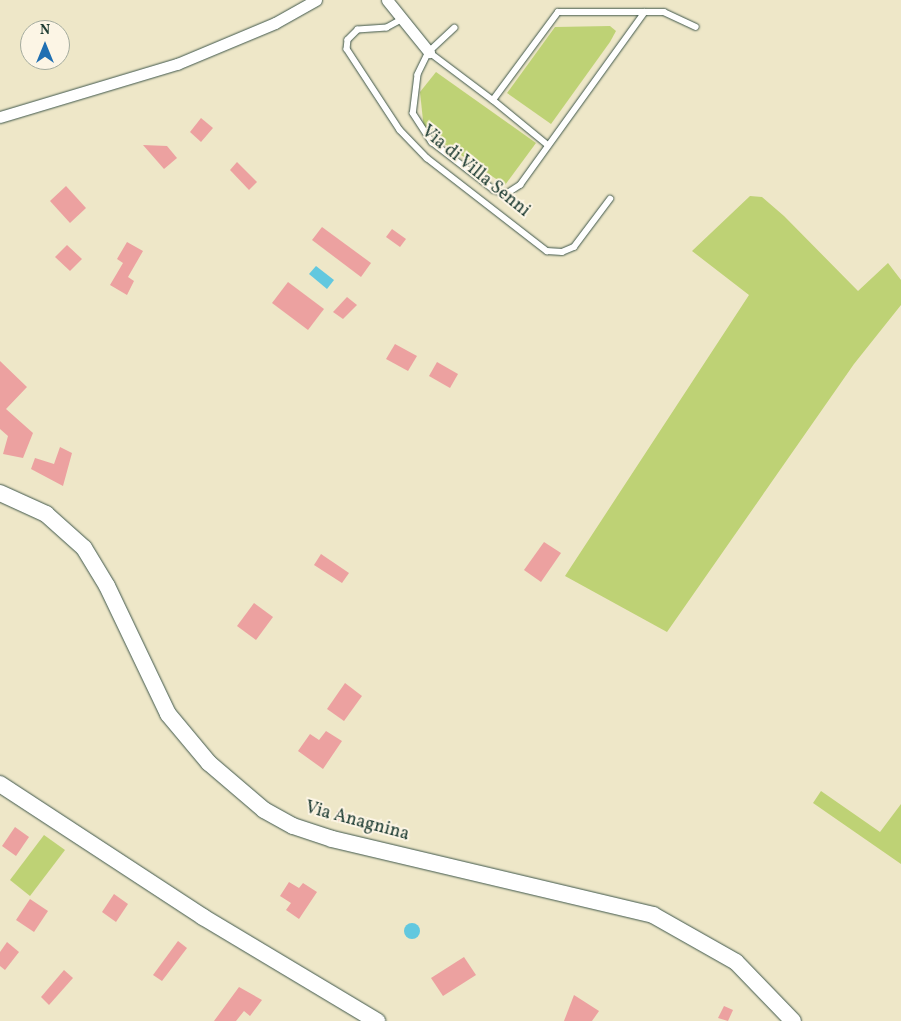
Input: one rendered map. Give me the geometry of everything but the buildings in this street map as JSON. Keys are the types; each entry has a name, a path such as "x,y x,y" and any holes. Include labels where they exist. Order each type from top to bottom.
{"main road":[{"name":"Via Anagnina","path":"0,493 46,514 84,548 107,586 168,714 209,764 264,810 293,826 332,839 653,915 736,962 793,1021"},
{"path":"0,784 203,917 377,1021"}],"street":[{"path":"0,117 177,64 275,23 316,0"},
{"path":"391,2 429,52"}],"lane":[{"path":"493,100 554,14 572,10 676,14 696,27"},
{"path":"455,28 429,52 413,92 417,124 432,142 494,190 514,192 645,12"},
{"name":"Via di Villa Senni","path":"404,17 388,28 358,30 348,40 347,50 400,130 423,155 547,251 562,252 574,247 610,199"},
{"path":"429,52 493,100 548,145"}],"green space":[{"path":"610,26 616,31 610,42 551,124 507,93 555,27"},
{"path":"436,72 536,143 505,185 424,130 420,92"},
{"path":"750,196 762,197 784,216 858,291 888,263 901,280 901,305 854,364 667,632 565,576 749,295 692,251"},
{"path":"821,791 880,832 901,804 901,864 813,803"},
{"path":"44,835 65,850 30,896 10,880"}],"water":[{"path":"316,266 334,280 327,289 309,274"},
{"path":"412,923 420,931 412,939 404,931"}]}
